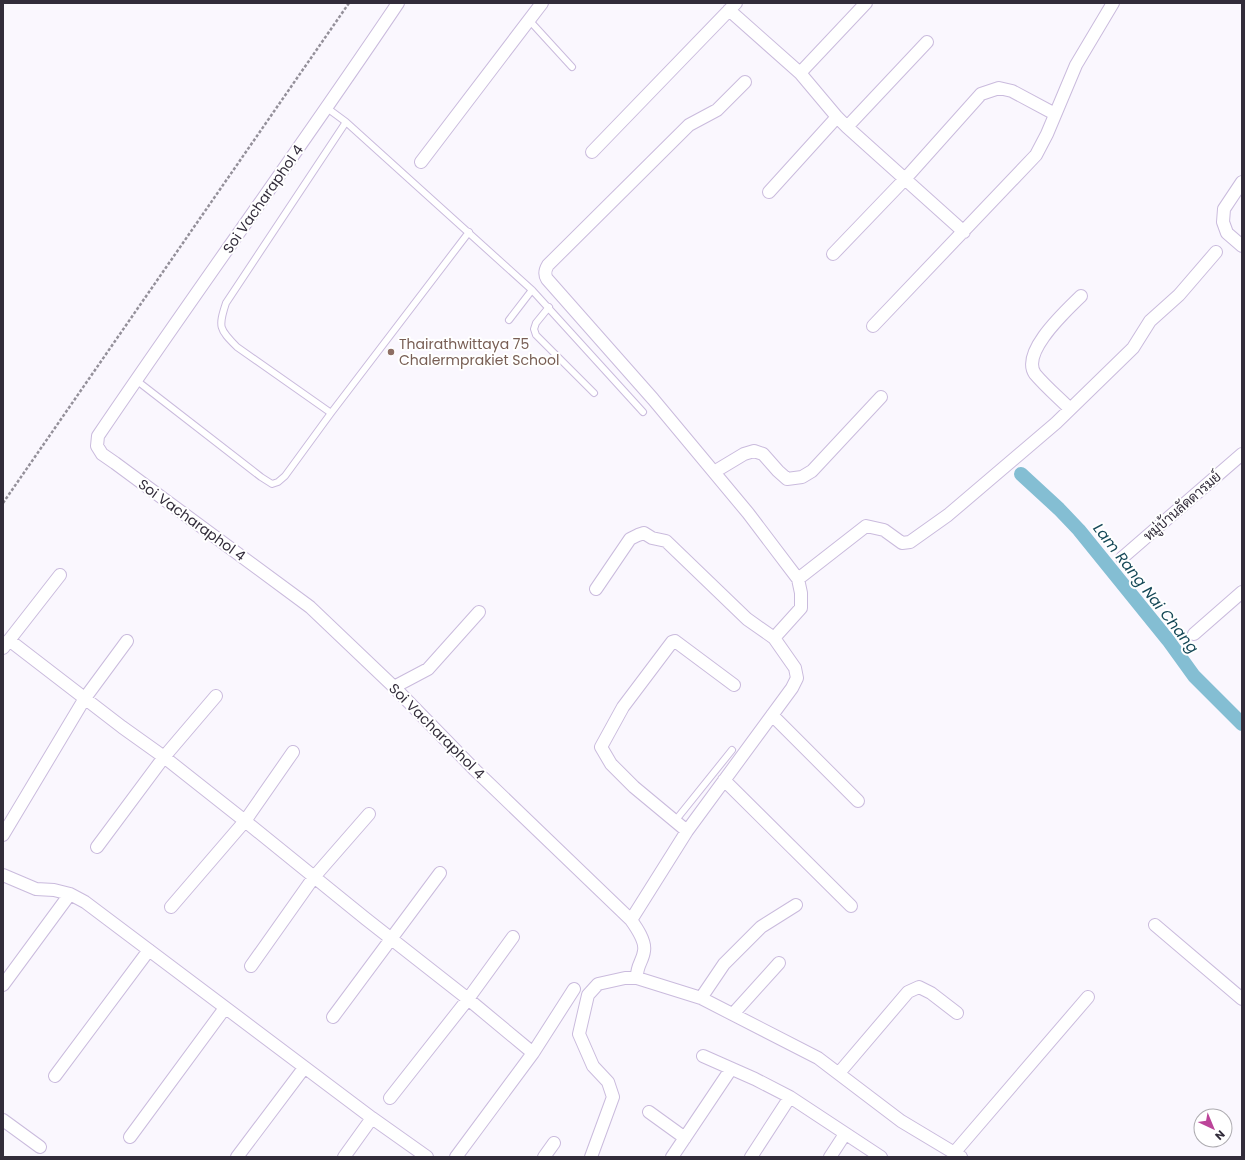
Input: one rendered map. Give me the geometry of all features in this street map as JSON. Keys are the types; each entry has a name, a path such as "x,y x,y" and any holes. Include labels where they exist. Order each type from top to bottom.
{"street":[{"name":"Soi Vacharaphol 4","path":"398,3 327,108 136,380 98,436 97,446 102,454 310,607 394,688 475,770 631,920 639,932 645,950 637,970 637,978"},
{"path":"421,162 542,3"},
{"path":"800,74 866,3"},
{"path":"873,326 1036,155 1076,65 1113,3"},
{"path":"592,152 732,7 800,74 847,127 964,232"},
{"path":"847,127 927,42"},
{"path":"745,82 718,110 689,125 548,265 545,270 547,279 653,398 748,513 798,579 801,593 801,608 774,638"},
{"path":"833,254 905,179 981,94 999,88 1012,91 1055,114"},
{"path":"769,192 837,117"},
{"path":"1242,182 1224,209 1223,222 1227,233 1242,246"},
{"path":"798,579 866,526 884,530 902,543 910,542 948,515 1070,409 1134,348 1150,321 1179,295 1216,252"},
{"path":"1070,409 1034,372 1032,363 1035,352 1042,338 1081,296"},
{"path":"714,472 744,454 754,451 762,454 778,472 787,479 802,477 812,471 882,397"},
{"name":"หมู่บ้านลัดดารมย์","path":"1122,558 1242,454"},
{"path":"596,589 630,539 638,534 644,533 652,538 666,541 747,619 774,638 795,668 797,678 792,688 686,831 631,920"},
{"path":"60,574 6,644 85,698 164,757 468,999 533,1054"},
{"path":"1194,634 1242,592"},
{"path":"394,688 428,669 478,612"},
{"path":"3,835 85,698 127,641"},
{"path":"686,831 634,787 611,764 601,747 623,706 672,642 675,641 734,685"},
{"path":"97,847 164,757 216,696"},
{"path":"772,715 858,801"},
{"path":"172,907 245,821 293,752"},
{"path":"724,780 851,906"},
{"path":"251,966 314,877 369,814"},
{"path":"333,1017 440,873"},
{"path":"3,875 36,889 48,889 70,894 85,902 304,1068 427,1157"},
{"path":"3,985 70,894"},
{"path":"701,998 724,964 761,927 796,905"},
{"path":"1155,925 1242,1000"},
{"path":"390,1098 468,999 513,937"},
{"path":"55,1076 149,950"},
{"path":"733,1014 779,963"},
{"path":"591,1157 613,1097 608,1082 593,1066 579,1034 588,995 598,984 625,978 637,978 701,998 818,1058 901,1121 958,1155 1088,997"},
{"path":"839,1073 908,992 919,987 931,993 957,1013"},
{"path":"456,1157 533,1054 574,989"},
{"path":"130,1137 225,1008"},
{"path":"703,1056 755,1078 790,1098 881,1157"},
{"path":"237,1157 304,1068"},
{"path":"672,1157 731,1068"},
{"path":"750,1157 790,1098"},
{"path":"650,1112 685,1138"},
{"path":"344,1157 372,1118"},
{"path":"3,1120 40,1147"},
{"path":"830,1157 845,1134"},
{"path":"544,1157 554,1143"}],"lane":[{"path":"529,20 572,67"},
{"path":"327,108 346,122 532,290 643,412"},
{"path":"331,413 237,347 221,328 220,320 226,303 346,122"},
{"path":"136,380 261,477 272,484 278,482 286,476 331,413 469,232"},
{"path":"509,320 532,290"},
{"path":"549,307 536,323 534,329 536,335 594,393"},
{"path":"675,822 732,750"}],"path":[{"path":"3,503 348,3"}],"waterway":[{"name":"Lam Rang Nai Chang","path":"1021,474 1059,509 1079,530 1168,640 1194,676 1242,724"}],"place":[{"name":"Thairathwittaya 75 Chalermprakiet School","path":"391,352"}]}
